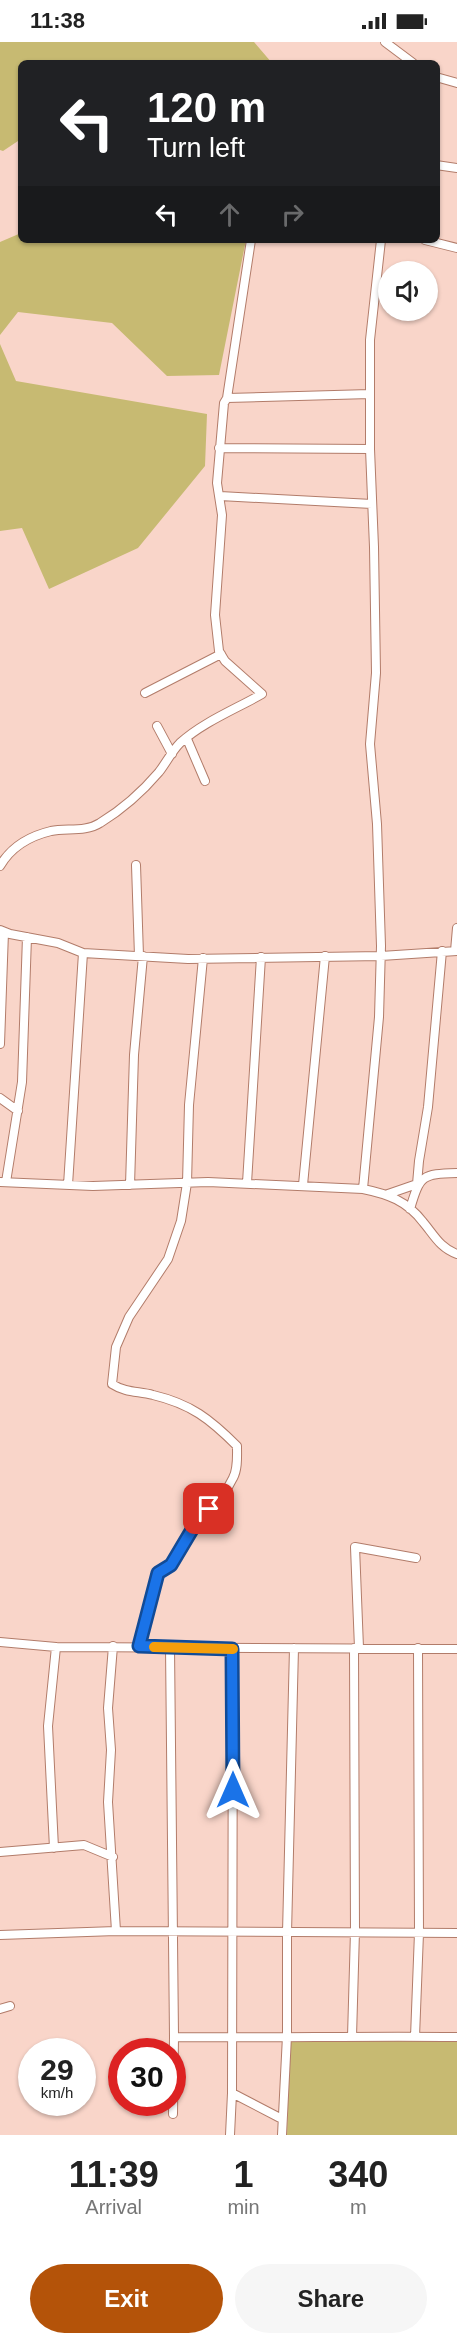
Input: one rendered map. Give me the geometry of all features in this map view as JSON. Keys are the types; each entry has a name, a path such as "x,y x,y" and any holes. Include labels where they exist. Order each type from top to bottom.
{"street":[{"path":"385,42 405,60"},
{"path":"440,77 457,83"},
{"path":"440,166 457,168"},
{"path":"0,866 7,854 26,840 52,831 98,825 131,802 159,772 180,744 206,726 262,694 225,661 221,654 215,615 222,515 217,483 219,448 224,403 227,398 251,243"},
{"path":"363,1189 379,1017 381,956 377,824 370,744 376,673 369,449 370,340 381,243"},
{"path":"437,243 457,248"},
{"path":"227,398 370,394"},
{"path":"219,448 369,449"},
{"path":"220,496 372,504"},
{"path":"145,693 221,654"},
{"path":"157,726 172,754"},
{"path":"187,739 205,782"},
{"path":"130,1185 134,1055 141,956 136,865"},
{"path":"0,1044 2,931 58,943 83,953 202,958 381,956 456,951 457,928"},
{"path":"27,937 22,1082 3,1182 68,1185 248,1183 363,1189 388,1194 410,1209 423,1222 435,1240 457,1254"},
{"path":"410,1209 417,1184 428,1107 442,951"},
{"path":"68,1185 83,953"},
{"path":"303,1185 325,956"},
{"path":"248,1183 261,957"},
{"path":"139,1646 158,1573 171,1565 196,1523 223,1495 234,1476 236,1464 237,1446 214,1422 194,1409 152,1394 122,1391 112,1384 116,1347 129,1317 168,1259 181,1221 187,1183 189,1105 202,958"},
{"path":"0,1098 18,1111"},
{"path":"388,1194 417,1184 430,1174 457,1173"},
{"path":"352,2037 357,1648 355,1547 416,1558"},
{"path":"0,1642 56,1647 457,1649"},
{"path":"113,1646 108,1708 111,1750 108,1802 116,1931"},
{"path":"54,1848 48,1726 56,1647"},
{"path":"170,1647 174,2037 233,2039 287,2036 457,2037"},
{"path":"282,2135 287,2036 287,1933 294,1648"},
{"path":"415,2037 419,1933 418,1648"},
{"path":"230,2135 233,2039 232,1649"},
{"path":"0,1852 84,1845 113,1857"},
{"path":"0,1934 116,1931 457,1933"},
{"path":"0,2009 10,2006"},
{"path":"232,2092 282,2119"}],"shaded area":[{"path":"0,42 254,42 269,60 18,60 18,141 3,151 0,150"},
{"path":"18,234 18,243 245,243 219,375 167,376 112,323 18,312 0,335 0,242"},
{"path":"0,344 16,381 207,414 205,466 138,548 49,589 22,528 0,531"},
{"path":"298,2036 457,2038 457,2135 287,2135 289,2041 297,2041"}],"slow traffic":[{"path":"154,1647 233,1649"}],"route":[{"path":"209,1509 196,1523 171,1565 158,1573 139,1646 232,1649 233,1790"}]}
